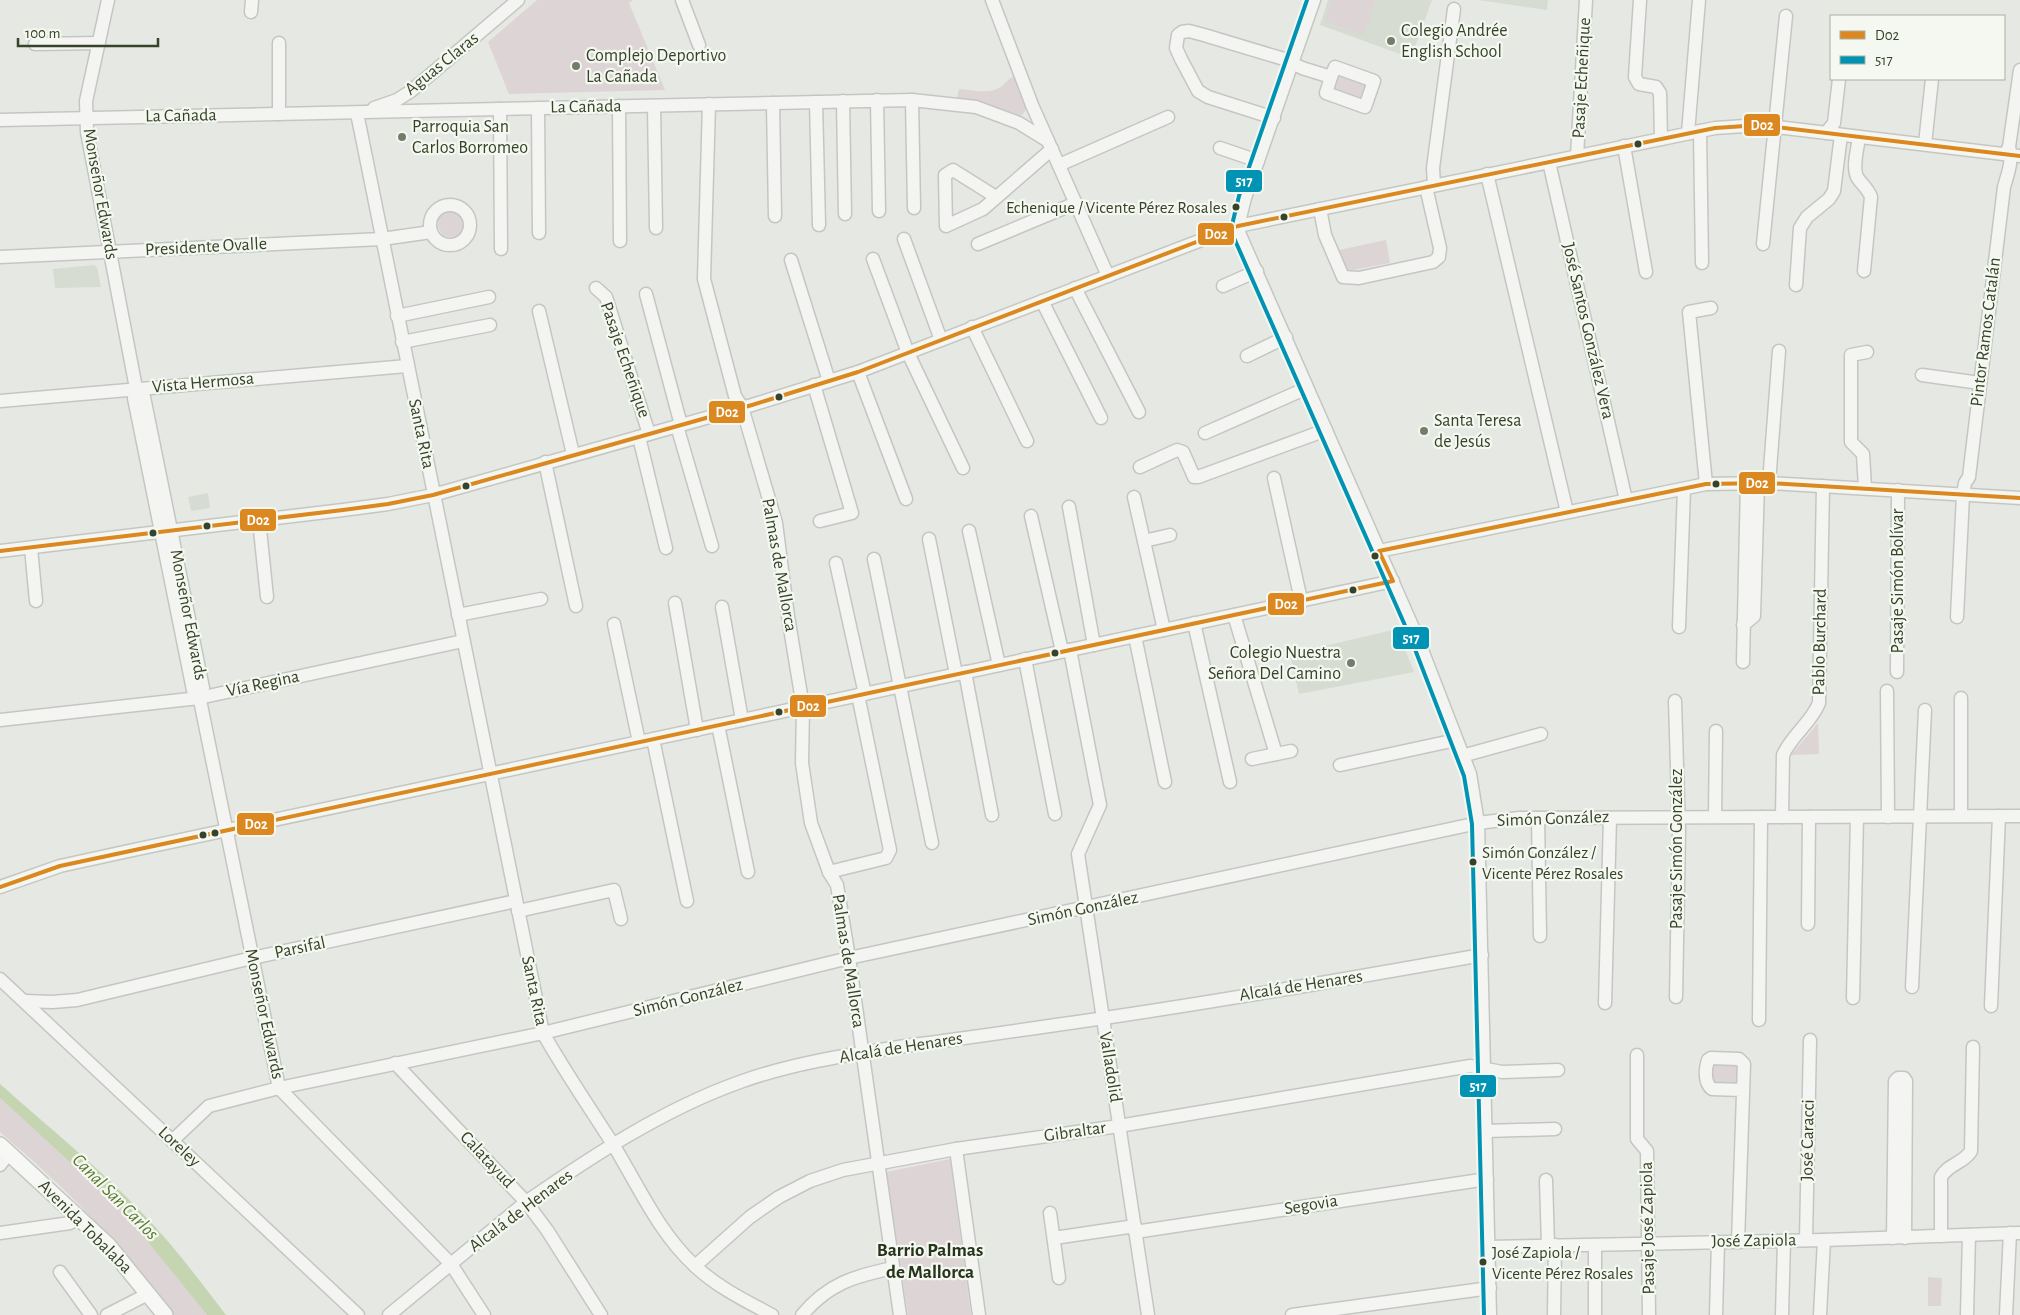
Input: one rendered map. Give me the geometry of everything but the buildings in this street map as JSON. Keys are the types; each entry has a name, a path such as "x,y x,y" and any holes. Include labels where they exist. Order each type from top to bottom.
{"main road":[{"name":"Avenida Tobalaba","path":"3,1154 79,1217 108,1246 165,1315"}],"street":[{"name":"Monseñor Edwards","path":"108,0 86,101 90,147 136,388 144,397 152,458 166,530 184,619 202,688 199,698 279,1088 450,1264 484,1315"},
{"name":"Aguas Claras","path":"357,113 382,106 411,91 518,0"},
{"path":"682,0 699,45"},
{"path":"992,0 1039,120 1108,276"},
{"path":"1314,0 1245,198 1238,226 1240,235 1393,581 1470,774 1478,822 1490,1315"},
{"name":"Pasaje Echeñique","path":"1578,156 1586,0"},
{"path":"1640,0 1635,77 1639,84 1656,87 1660,93 1661,139"},
{"path":"1699,0 1694,132 1702,263"},
{"path":"1320,209 1325,235 1343,277 1359,278 1433,262 1439,257 1440,248 1430,186 1454,9"},
{"path":"1763,244 1786,16"},
{"path":"1274,118 1198,92 1178,53 1176,41 1178,35 1189,31 1331,77"},
{"path":"35,44 99,43"},
{"path":"279,43 279,114"},
{"path":"0,551 388,504 433,495 858,372 1238,226 1694,132 1730,126 1775,127 1835,131 1859,137 2011,153 2020,70"},
{"path":"1796,285 1800,228 1806,217 1829,199 1834,191 1835,131 1839,80"},
{"path":"1925,144 1932,80"},
{"path":"411,91 412,104 421,111"},
{"path":"877,100 879,211"},
{"path":"912,100 914,208"},
{"name":"La Cañada","path":"0,120 912,100 976,107 1019,123 1026,124 1039,120"},
{"path":"843,101 845,214"},
{"path":"816,102 819,225"},
{"path":"773,103 775,216"},
{"name":"Palmas de Mallorca","path":"709,104 705,263 744,394 742,407 776,523 788,616 803,707 802,763 811,823 829,872 837,885 900,1315"},
{"path":"619,106 620,241"},
{"path":"654,106 656,228"},
{"path":"538,108 539,233"},
{"path":"500,109 501,249"},
{"name":"Santa Rita","path":"357,113 543,1033 570,1080 614,1146 666,1232 695,1266 732,1293 772,1315"},
{"path":"1059,165 1168,117"},
{"name":"La Cañada","path":"1019,123 1050,145"},
{"path":"1859,137 1856,174 1871,197 1864,271"},
{"path":"996,197 953,170 945,176 946,226 983,209 996,197 1050,145"},
{"path":"1624,146 1646,272"},
{"path":"1220,148 1258,161"},
{"name":"Pintor Ramos Catalán","path":"1968,495 1965,483 1969,477 2004,187 2009,171 2011,153"},
{"name":"José Santos González Vera","path":"1549,162 1626,500"},
{"path":"1487,174 1567,512"},
{"path":"978,244 1076,203"},
{"name":"Presidente Ovalle","path":"0,257 382,239 431,232"},
{"path":"904,240 941,340"},
{"path":"872,259 908,352 964,468"},
{"path":"791,260 829,381"},
{"path":"1222,286 1256,271"},
{"name":"Pasaje Echeñique","path":"596,288 606,297 644,435 666,548"},
{"path":"1075,288 1139,412"},
{"name":"Pasaje Echeñique","path":"646,294 712,546"},
{"path":"397,316 489,297"},
{"path":"1042,301 1101,418"},
{"path":"1706,484 1689,312 1711,308"},
{"path":"539,311 577,453"},
{"path":"402,342 490,325"},
{"path":"972,327 1027,441"},
{"path":"1247,356 1286,338"},
{"path":"555,344 577,453"},
{"path":"1743,662 1743,626 1758,483 1779,351"},
{"path":"1865,488 1863,454 1851,442 1851,355 1867,352"},
{"name":"Vista Hermosa","path":"0,401 407,366"},
{"path":"858,372 906,498"},
{"path":"1922,375 1980,382"},
{"path":"814,386 852,513 820,521"},
{"path":"1205,433 1307,388"},
{"path":"1140,467 1177,450 1181,450 1191,474 1194,477 1198,477 1326,430"},
{"path":"545,462 576,606"},
{"path":"1274,478 1301,600"},
{"path":"1379,551 1706,484 1758,483 2020,498"},
{"name":"Pablo Burchard","path":"1782,817 1784,755 1788,746 1816,713 1819,703 1822,486"},
{"path":"1679,626 1684,489"},
{"name":"Pasaje Simón Bolívar","path":"1897,672 1898,490"},
{"path":"1957,617 1968,495"},
{"path":"1134,497 1164,630"},
{"path":"1069,507 1094,644"},
{"path":"1031,516 1066,651 1100,804 1078,854 1087,908"},
{"path":"259,520 267,598"},
{"path":"969,532 999,665"},
{"path":"1144,541 1170,535"},
{"path":"930,539 992,815"},
{"path":"31,548 36,601"},
{"path":"874,559 932,843"},
{"path":"829,872 886,858 890,850 836,562"},
{"path":"0,887 60,866 1393,581"},
{"path":"458,615 541,599"},
{"path":"675,603 697,730"},
{"path":"722,607 742,720"},
{"path":"1234,615 1276,754"},
{"path":"1194,623 1230,782"},
{"path":"614,624 639,742"},
{"path":"1136,636 1165,782"},
{"name":"Vía Regina","path":"0,720 199,698 463,640"},
{"path":"1025,660 1055,814"},
{"path":"1887,691 1888,817"},
{"path":"1961,816 1962,698"},
{"name":"Pasaje Simón González","path":"1675,701 1679,817 1676,996"},
{"path":"1912,986 1925,710"},
{"path":"718,725 748,872"},
{"path":"1715,817 1716,731"},
{"path":"1462,756 1540,734"},
{"path":"653,739 687,900"},
{"path":"1340,765 1456,740"},
{"path":"1252,759 1291,751"},
{"path":"1990,1006 1999,816"},
{"name":"Simón González","path":"172,1141 209,1106 279,1088 543,1033 849,958 1478,822 1538,818 2020,816"},
{"path":"1759,1020 1761,817"},
{"path":"1808,924 1809,817"},
{"path":"1853,998 1857,817"},
{"path":"1538,818 1540,936"},
{"path":"1605,1003 1610,818"},
{"name":"Parsifal","path":"26,1001 52,1002 77,1000 252,958 517,906 614,890 621,919"},
{"name":"Valladolid","path":"1087,908 1148,1315"},
{"name":"Alcalá de Henares","path":"389,1315 526,1202 614,1146 698,1099 741,1082 791,1067 862,1053 1103,1018 1482,956"},
{"name":"Loreley","path":"0,978 358,1315"},
{"name":"José Caracci","path":"1806,1240 1810,1040"},
{"path":"1941,1236 1941,1177 1946,1169 1967,1157 1971,1151 1973,1047"},
{"name":"Pasaje José Zapiola","path":"1637,1055 1637,1139 1647,1151 1649,1315"},
{"name":"Calatayud","path":"395,1063 526,1202 547,1230 601,1315"},
{"name":"Gibraltar","path":"695,1266 750,1217 779,1197 826,1175 878,1163 956,1149 1119,1126 1470,1066 1502,1072 1558,1070"},
{"path":"1898,1078 1904,1078 1906,1081 1899,1238 1895,1081 1898,1078"},
{"path":"1738,1242 1743,1090"},
{"path":"1486,1131 1555,1129"},
{"path":"956,1149 979,1315"},
{"name":"Segovia","path":"1054,1238 1135,1229 1487,1179"},
{"path":"1546,1180 1554,1315"},
{"path":"1050,1213 1059,1278"},
{"path":"0,1233 70,1223 79,1217"},
{"path":"2006,1315 2015,1233"},
{"name":"José Zapiola","path":"1489,1246 1784,1241 2015,1233"},
{"path":"1967,1315 1969,1235"},
{"path":"1820,1315 1824,1240"},
{"path":"1782,1315 1784,1241"},
{"path":"1716,1315 1718,1242"},
{"path":"1594,1315 1595,1244"},
{"path":"802,1315 819,1297 842,1282 893,1268"},
{"path":"60,1272 91,1315"},
{"path":"1292,1315 1490,1288"},
{"path":"106,1315 148,1294"}],"shaded area":[{"name":"Complejo Deportivo La Cañada","path":"537,0 633,0 629,3 665,90 509,94 488,42"},
{"name":"Colegio Andrée English School","path":"1328,0 1432,0 1411,58 1320,25"},
{"path":"1332,0 1376,0 1363,35 1324,21"},
{"name":"Colegio Andrée English School","path":"1478,0 1548,0 1547,10"},
{"path":"1339,73 1369,83 1363,101 1332,90"},
{"path":"1014,76 1027,109 1015,119 988,105 957,98 959,89 981,91 998,89"},
{"path":"451,211 460,215 464,224 460,233 451,237 442,233 438,224 442,215"},
{"path":"1386,240 1390,263 1348,271 1343,268 1339,250"},
{"path":"94,265 97,267 101,287 55,288 53,269"},
{"path":"208,493 210,508 191,511 188,497"},
{"name":"Colegio Nuestra Señora Del Camino","path":"1397,629 1414,672 1299,694 1290,654"},
{"path":"1818,723 1819,754 1791,755"},
{"path":"1713,1065 1739,1065 1739,1085 1713,1085"},
{"path":"0,1098 122,1210 207,1315 171,1315 122,1252 90,1216 57,1183 0,1132"},
{"path":"950,1159 971,1315 908,1315 886,1172"},
{"path":"1928,1277 1942,1278 1941,1306 1928,1306"}],"water":[{"name":"Canal San Carlos","path":"0,1084 92,1164 127,1198 176,1251 226,1315 207,1315 122,1210 0,1098"}],"transit line":[{"name":"517","path":"1307,0 1239,196 1232,225 1234,238 1411,639 1464,776 1472,824 1484,1315"},
{"name":"D02","path":"0,551 343,510 433,495 752,405 858,372 1238,226 1715,128 1760,125 2020,156"},
{"name":"D02","path":"0,887 60,866 1393,581 1379,551 1706,484 1769,483 2020,498"}],"place":[{"name":"Colegio Andrée English School","path":"1391,41"},
{"name":"Complejo Deportivo La Cañada","path":"576,66"},
{"name":"Parroquia San Carlos Borromeo","path":"402,137"},
{"name":"Echenique / Vicente Pérez Rosales","path":"1236,207"},
{"name":"Santa Teresa de Jesús","path":"1424,431"},
{"name":"Colegio Nuestra Señora Del Camino","path":"1351,663"},
{"name":"Simón González / Vicente Pérez Rosales","path":"1473,862"},
{"name":"José Zapiola / Vicente Pérez Rosales","path":"1483,1262"}],"district":[{"name":"Barrio Palmas de Mallorca","path":"930,1261"}]}
